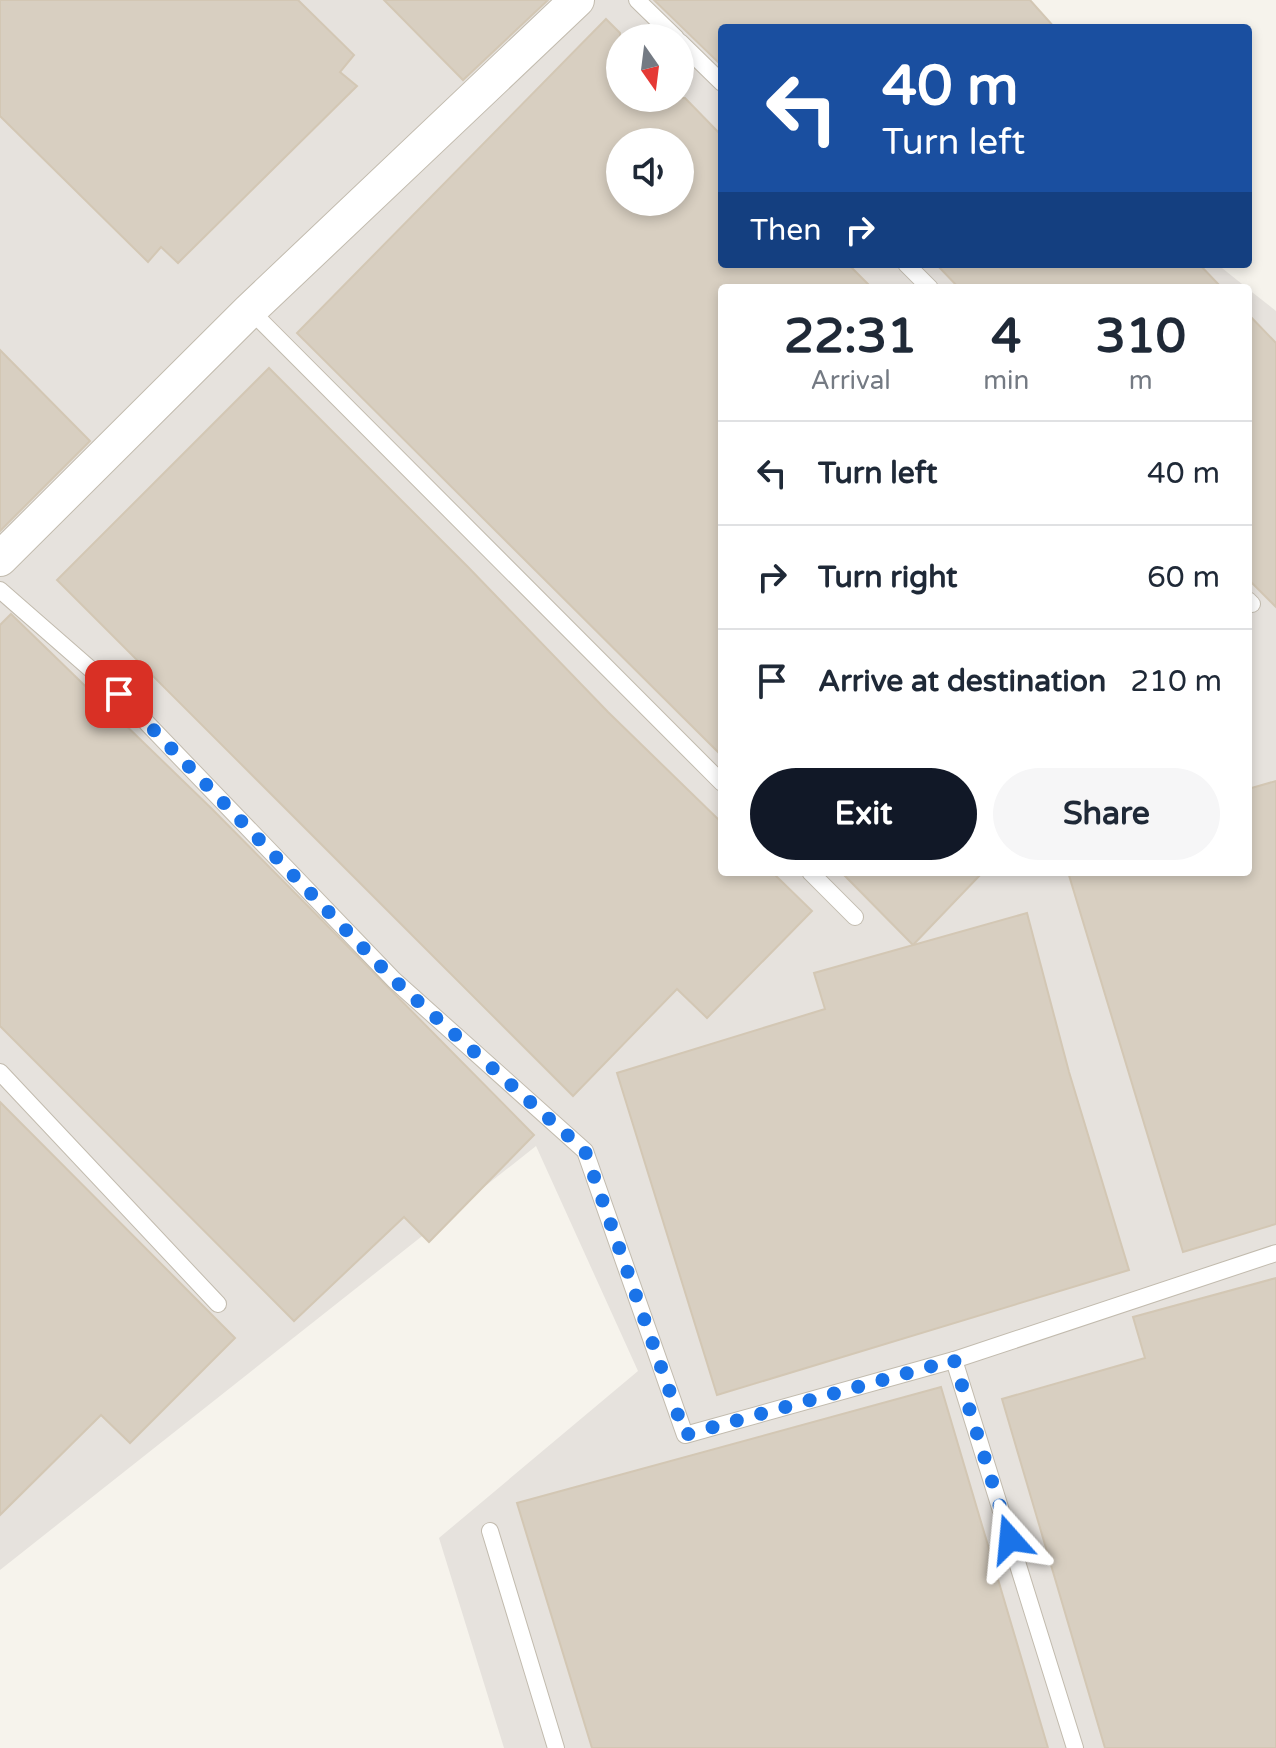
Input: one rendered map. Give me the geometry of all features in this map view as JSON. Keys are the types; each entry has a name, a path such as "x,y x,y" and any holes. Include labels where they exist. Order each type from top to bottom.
{"street":[{"path":"0,559 250,310 577,0"}],"lane":[{"path":"637,0 662,24"},
{"path":"694,56 718,79"},
{"path":"910,268 926,284"},
{"path":"250,310 718,779"},
{"path":"0,590 119,694 394,980 585,1151 685,1435 954,1360 1276,1253"},
{"path":"814,876 855,917"},
{"path":"0,1072 218,1304"},
{"path":"954,1360 1075,1748"},
{"path":"490,1531 556,1748"}],"shaded area":[{"path":"0,0 1020,0 765,24 718,24 718,268 1222,268 1242,284 718,284 718,876 1252,876 1252,292 1276,311 1276,1748 504,1748 439,1538 638,1371 536,1146 0,1570"}],"building":[{"path":"0,0 298,0 354,55 340,72 357,86 178,263 161,247 148,262 0,116"},
{"path":"384,0 548,0 463,80"},
{"path":"654,0 1030,0 1051,24 718,24 718,62 694,39 694,24 679,24"},
{"path":"606,19 611,24 606,24 606,112 694,112 694,107 718,132 718,268 852,268 868,284 718,284 718,752 297,333"},
{"path":"940,268 1203,268 1218,284 955,284"},
{"path":"1252,318 1276,343 1276,607 1252,583"},
{"path":"0,350 90,441 0,531"},
{"path":"269,368 608,712 718,819 718,876 776,876 812,911 707,1018 677,989 573,1096 57,580"},
{"path":"11,614 212,809 534,1135 429,1242 404,1217 294,1321 0,1026 0,625"},
{"path":"1276,781 1276,1224 1183,1252 1069,876 1252,876 1252,788"},
{"path":"845,876 979,876 913,945"},
{"path":"1027,913 1069,1072 1129,1270 717,1395 617,1073 825,1009 814,973"},
{"path":"0,1102 235,1338 130,1443 101,1415 0,1515"},
{"path":"1276,1278 1276,1748 1105,1748 1002,1399 1145,1358 1133,1317"},
{"path":"941,1387 1048,1748 592,1748 517,1503"}],"route":[{"path":"119,694 394,980 585,1151 685,1435 954,1360 1010,1539"}]}
